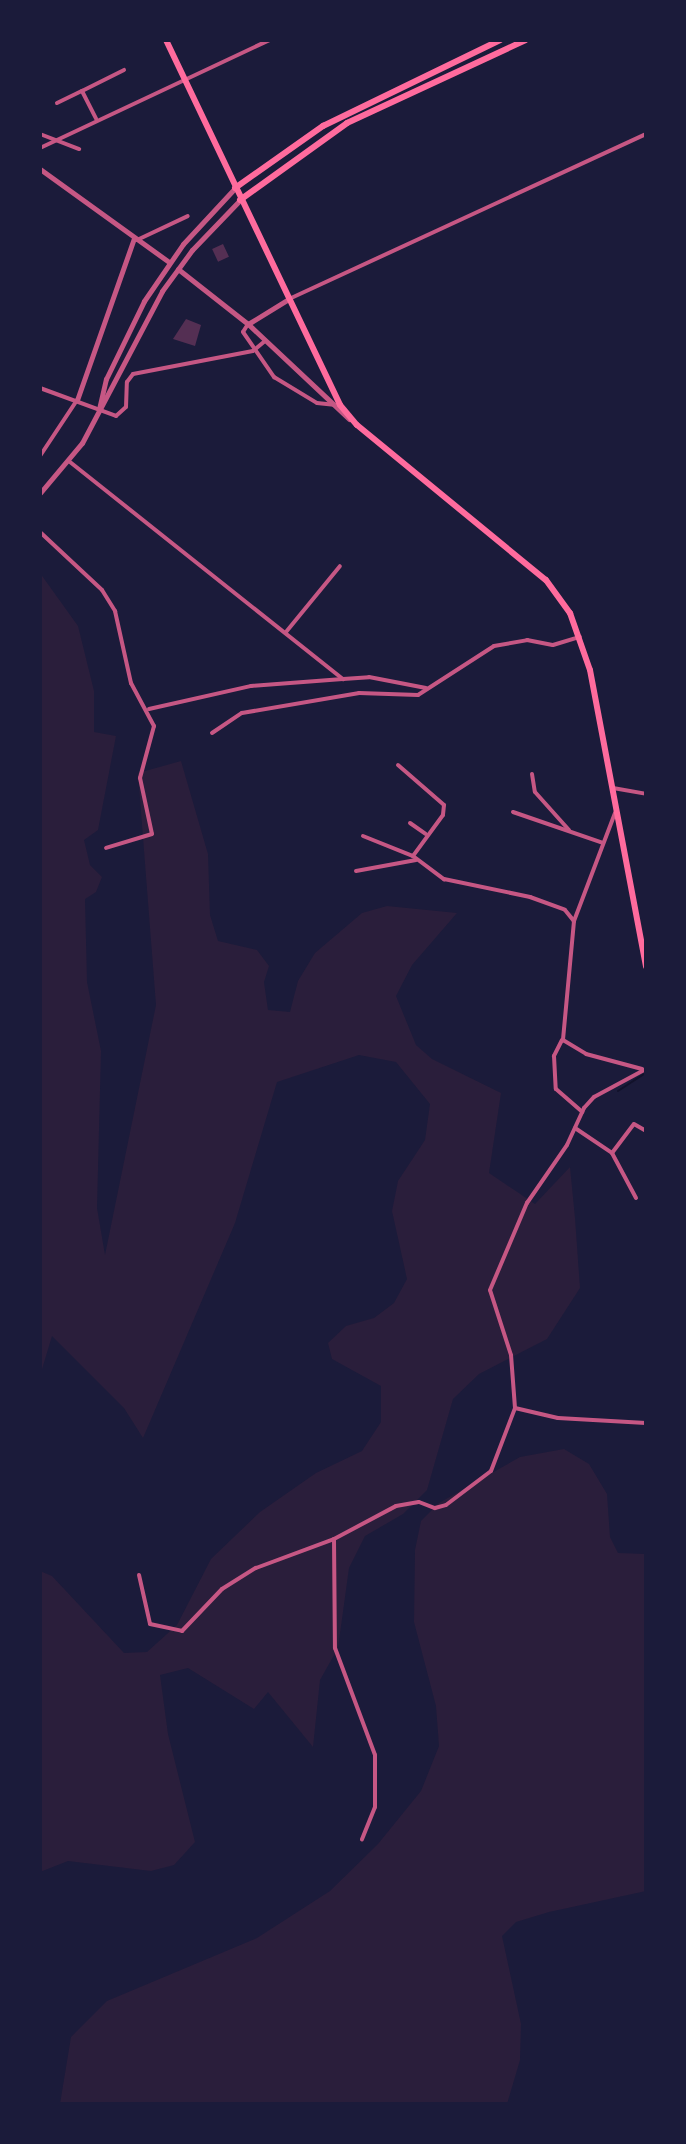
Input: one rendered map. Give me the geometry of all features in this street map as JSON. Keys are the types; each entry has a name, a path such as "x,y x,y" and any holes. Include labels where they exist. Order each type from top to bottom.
{"main road":[{"path":"166,40 287,300 340,405 357,425 546,580 580,637 646,967"},
{"path":"235,188 323,126 500,40"},
{"path":"240,200 347,123 526,40"}],"street":[{"path":"40,148 96,119 270,40"},
{"path":"57,103 124,70"},
{"path":"82,91 96,119"},
{"path":"40,134 79,149"},
{"path":"340,405 317,403 274,377 253,351 243,332 248,324 287,300 646,134"},
{"path":"40,169 169,262"},
{"path":"99,412 123,340 169,262 235,188"},
{"path":"40,493 70,462 178,269 240,200"},
{"path":"40,456 77,400 135,239 188,216"},
{"path":"178,269 248,324 331,405 357,425"},
{"path":"40,388 77,400 99,412 122,413 133,374 253,351 265,340"},
{"path":"70,462 343,679"},
{"path":"40,532 102,590 115,611 131,683 149,709 154,726 140,778 152,834 106,848"},
{"path":"286,632 340,566"},
{"path":"212,733 242,713 359,693 418,695 494,646 527,640 553,645 580,637"},
{"path":"149,709 251,686 369,677 426,688"},
{"path":"398,765 444,805 443,815 426,834 414,858"},
{"path":"532,774 535,792 571,832"},
{"path":"611,787 646,794"},
{"path":"513,812 603,843"},
{"path":"582,1112 556,1089 554,1056 563,1040 574,921 615,813"},
{"path":"410,823 426,834"},
{"path":"363,836 414,858 444,879 530,897 565,910 574,921"},
{"path":"356,871 414,858"},
{"path":"563,1040 586,1054 645,1069"},
{"path":"139,1575 150,1624 182,1631 222,1589 256,1568 334,1539 396,1506 419,1502 435,1508 459,1498 491,1471 515,1408 511,1355 490,1290 527,1203 582,1112 594,1097 645,1069"},
{"path":"612,1153 634,1124 646,1131"},
{"path":"575,1128 612,1153 636,1198"},
{"path":"515,1408 558,1418 646,1423"},
{"path":"334,1539 335,1648 375,1755 375,1807 362,1840"}],"shaded area":[{"path":"40,573 78,626 94,691 94,732 116,736 98,830 84,840 90,865 102,877 96,892 85,899 87,982 101,1051 97,1208 105,1255 156,1005 138,773 181,761 208,854 210,915 218,941 257,950 269,966 264,982 268,1010 290,1012 298,981 315,953 362,913 387,906 457,913 412,965 396,996 416,1045 432,1059 501,1093 489,1173 535,1204 570,1167 575,1218 580,1288 547,1339 479,1374 453,1399 427,1490 403,1514 365,1536 349,1568 338,1648 320,1680 313,1747 268,1692 254,1709 188,1668 160,1675 168,1734 195,1842 174,1865 151,1871 68,1861 40,1872 40,1571 52,1576 124,1653 147,1652 177,1625 211,1559 260,1512 316,1473 362,1451 381,1422 381,1386 332,1359 328,1343 346,1326 374,1318 394,1303 407,1279 392,1211 398,1181 425,1140 430,1104 396,1062 359,1055 277,1082 235,1223 143,1438 124,1408 52,1336 40,1376"},
{"path":"564,1449 589,1464 607,1494 610,1537 618,1553 646,1554 646,1891 516,1922 502,1936 521,2024 520,2060 507,2104 60,2104 71,2037 107,2001 257,1938 330,1891 378,1844 421,1791 439,1746 436,1706 414,1622 415,1550 421,1521 439,1503 520,1457"}],"building":[{"path":"223,244 229,257 218,262 212,249"},
{"path":"186,319 201,325 195,346 173,339"}],"waterway":[{"path":"618,1091 646,1073"}]}
